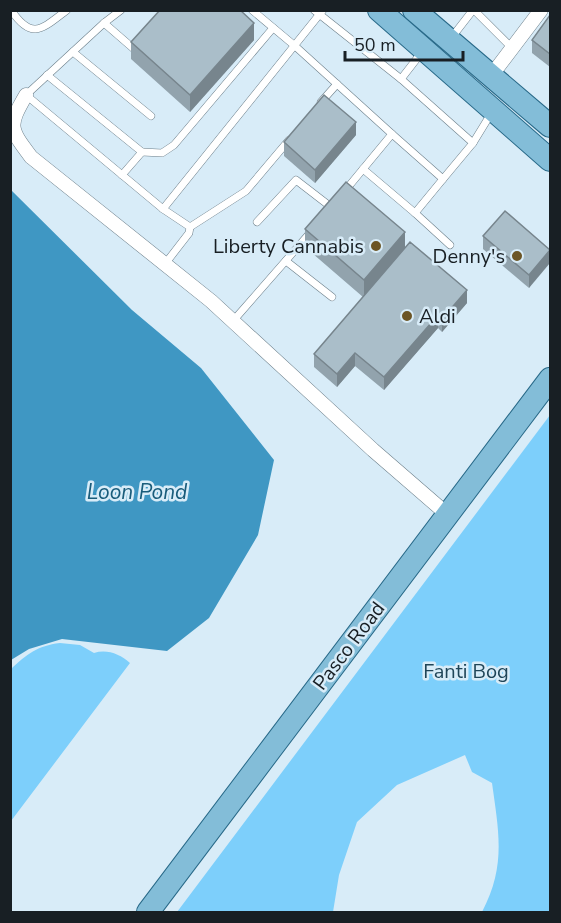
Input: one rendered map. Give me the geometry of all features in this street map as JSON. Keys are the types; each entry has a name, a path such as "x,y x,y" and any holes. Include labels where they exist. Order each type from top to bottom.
{"main road":[{"path":"379,10 550,160"},
{"path":"420,12 449,40 550,126"},
{"name":"Pasco Road","path":"148,912 550,379"}],"street":[{"path":"491,76 541,10"},
{"path":"26,94 13,118 15,136 31,157 165,264 232,321 448,515"}],"lane":[{"path":"11,10 22,25 29,29 46,26 67,10"},
{"path":"121,10 26,94 162,209 190,226"},
{"path":"252,10 443,179"},
{"path":"449,40 473,10 512,48"},
{"path":"162,209 295,46 319,12 473,143"},
{"path":"104,23 134,49"},
{"path":"47,75 142,152 162,153 174,145 273,28"},
{"path":"401,80 423,50"},
{"path":"73,52 152,116"},
{"path":"316,108 337,84"},
{"path":"415,213 473,143 493,111"},
{"path":"165,264 189,233 190,226 246,190 295,133"},
{"path":"324,216 392,134"},
{"path":"122,175 142,152"},
{"path":"363,169 450,245"},
{"path":"257,222 296,180 331,207"},
{"path":"232,321 316,225"},
{"path":"286,261 332,297"}],"green space":[{"name":"Fanti Bog","path":"550,415 550,912 482,912 490,895 498,864 497,818 492,783 472,772 465,755 397,785 357,822 339,875 333,912 177,912"},
{"path":"60,643 80,645 94,653 113,653 130,663 11,821 11,669 33,652 45,646"}],"water":[{"name":"Loon Pond","path":"10,189 132,310 201,368 274,460 258,535 209,618 167,651 62,639 29,649 11,660"}],"building":[{"path":"160,10 240,10 254,23 190,95 131,42"},
{"path":"550,15 550,54 532,40"},
{"path":"324,95 356,122 315,170 284,142"},
{"path":"346,182 405,232 364,280 305,229"},
{"name":"Denny's","path":"505,211 550,250 529,275 483,236"},
{"name":"Aldi","path":"410,242 467,290 442,319 438,315 384,377 355,353 337,374 314,354"}],"place":[{"name":"Liberty Cannabis","path":"376,246"},
{"name":"Denny's","path":"517,256"},
{"name":"Aldi","path":"407,316"}]}
